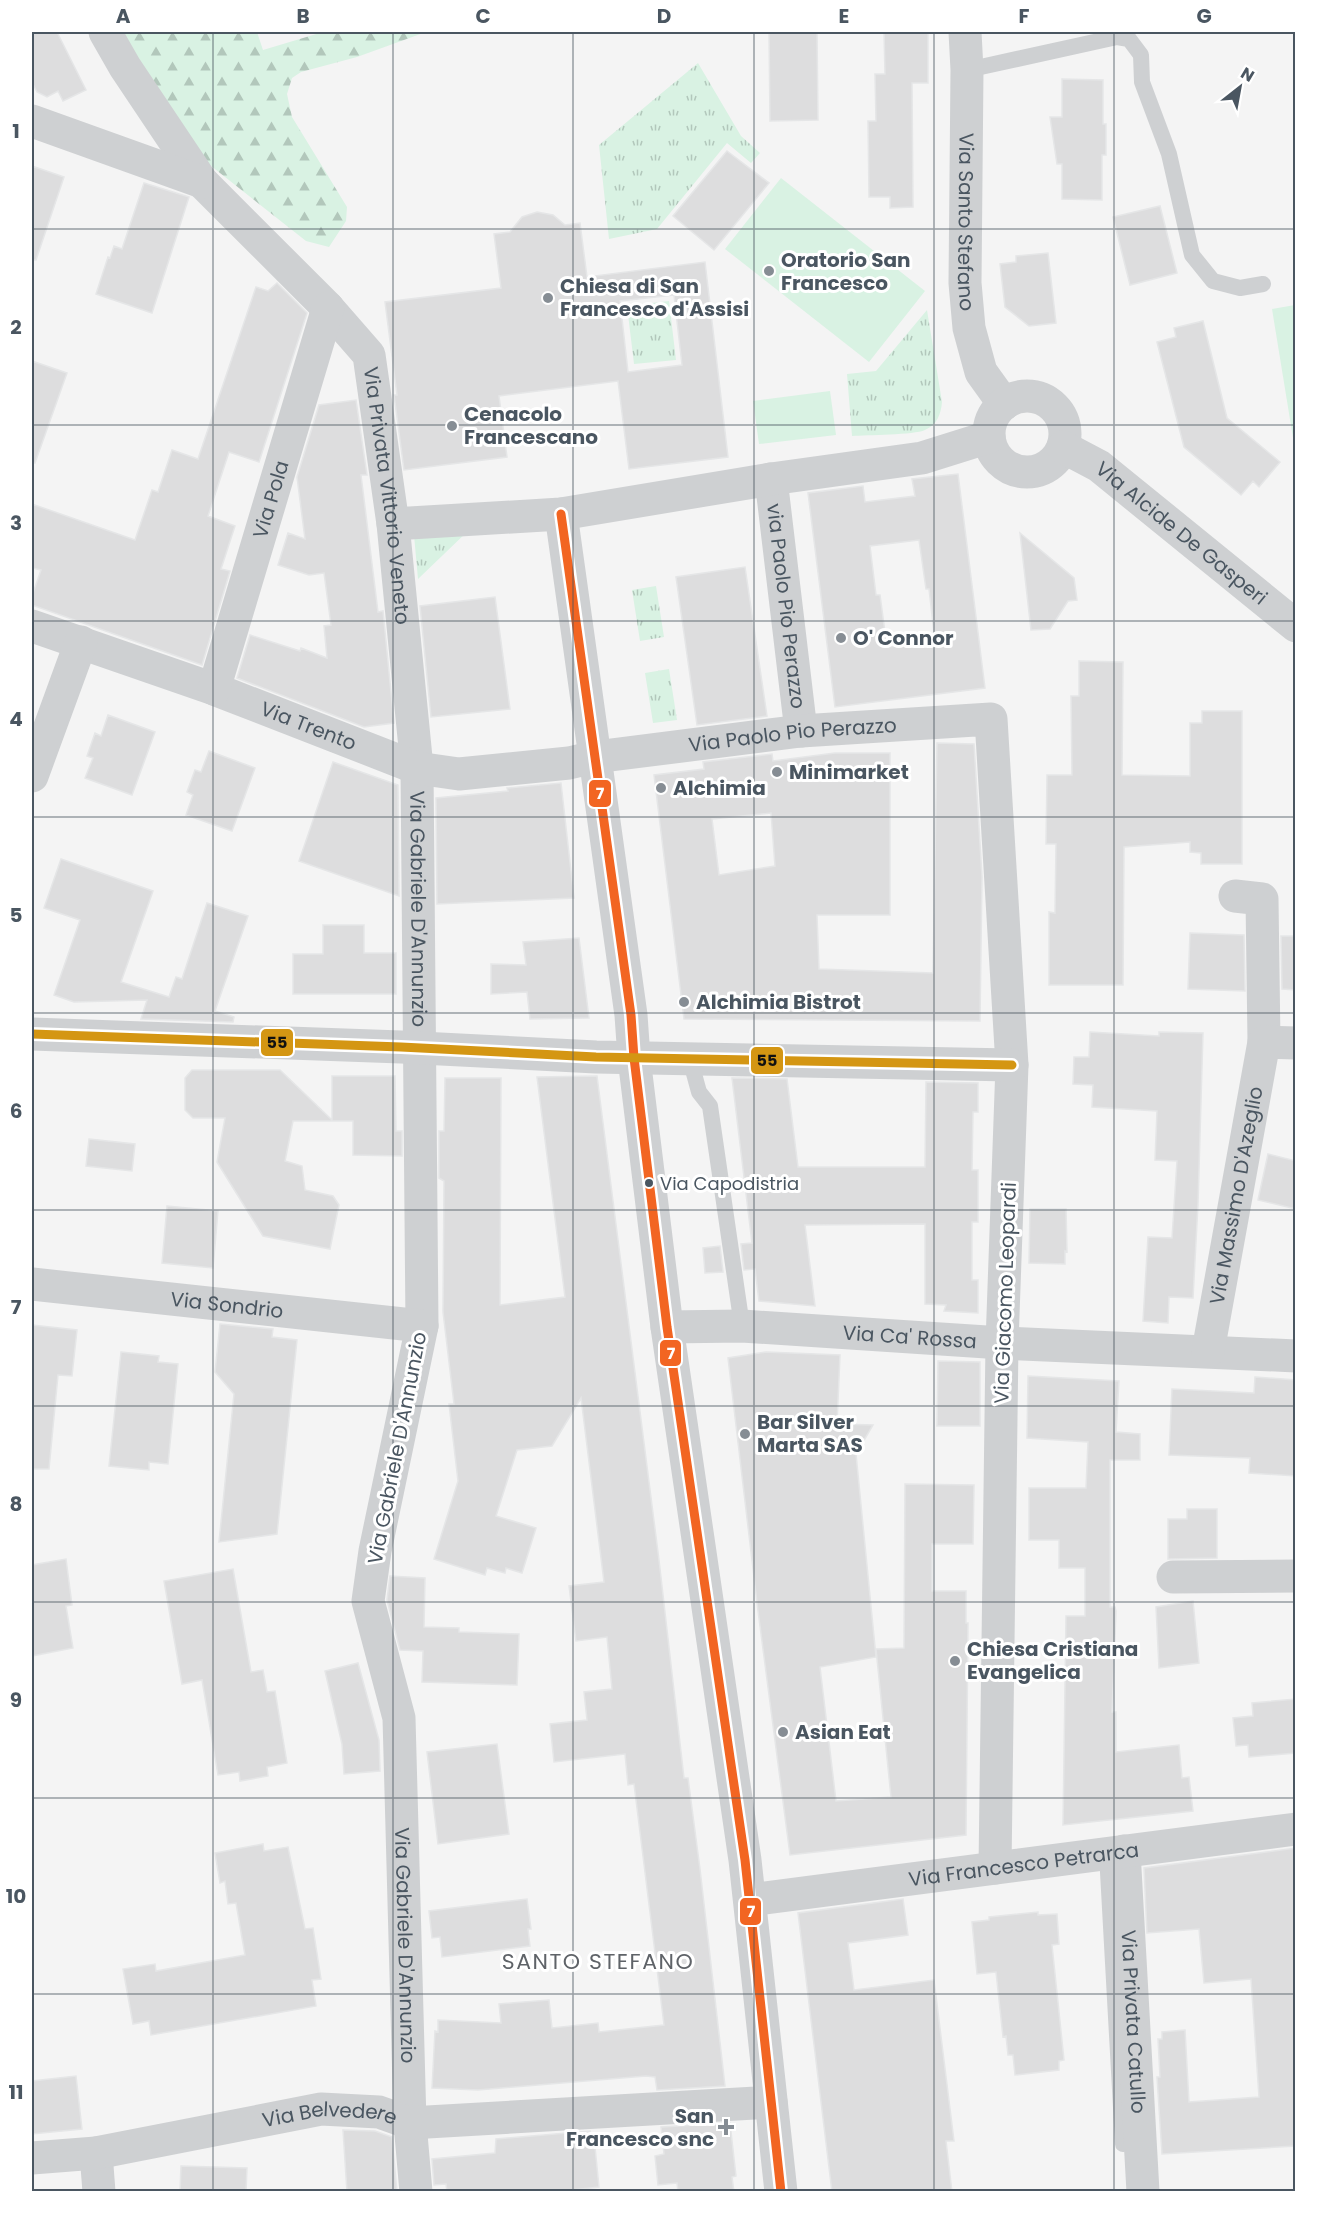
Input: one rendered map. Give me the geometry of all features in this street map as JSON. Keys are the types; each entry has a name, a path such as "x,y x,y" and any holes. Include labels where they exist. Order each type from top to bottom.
{"street":[{"name":"Via Privata Vittorio Veneto","path":"105,32 125,67 202,182 328,308 369,355 393,524 417,768"},
{"name":"Via Santo Stefano","path":"965,32 967,70 965,283 969,328 981,372 1004,404"},
{"name":"Via Privata Vittorio Veneto","path":"32,121 202,182"},
{"name":"Via Pola","path":"214,689 328,308"},
{"path":"1027,396 1038,398 1058,412 1065,435 1063,447 1046,467 1034,472 1022,472 1010,468 999,460 992,449 989,437 990,424 1004,404 1027,396"},
{"path":"393,524 561,514 771,479 922,458 989,437"},
{"name":"Via Alcide De Gasperi","path":"1063,447 1099,466 1296,626"},
{"name":"via Paolo Pio Perazzo","path":"771,479 801,731"},
{"path":"561,514 631,1015 634,1058 667,1327 750,1900 781,2192"},
{"name":"Via Trento","path":"32,626 214,689 417,768 459,774 569,763 595,757"},
{"path":"32,776 81,642"},
{"name":"Via Paolo Pio Perazzo","path":"595,757 801,731 991,719"},
{"name":"Via Giacomo Leopardi","path":"991,719 1012,1065 1002,1343 995,1868"},
{"name":"Via Gabriele D'Annunzio","path":"416,2192 411,2123 399,1718 368,1601 375,1551 422,1326 417,768"},
{"name":"Via Massimo D'Azeglio","path":"1208,1351 1280,1043 1262,899 1235,896"},
{"path":"32,1034 419,1047 634,1058 1012,1065"},
{"name":"Via Sondrio","path":"32,1284 422,1326"},
{"name":"Via Ca' Rossa","path":"667,1327 742,1326 1002,1343 1296,1356"},
{"path":"1173,1577 1296,1576"},
{"name":"Via Francesco Petrarca","path":"750,1900 1296,1829"},
{"name":"Via Privata Catullo","path":"1115,1853 1143,2192"},
{"name":"Via Belvedere","path":"32,2158 96,2153 321,2109 379,2112 411,2123 771,2102"},
{"path":"96,2153 99,2192"}],"lane":[{"path":"967,70 1117,37 1129,39 1142,55 1142,82 1168,154 1192,255 1213,281 1240,288 1263,284"},
{"path":"690,1059 699,1092 710,1106 742,1326"},
{"path":"1115,1853 1124,2145"}],"green space":[{"path":"122,32 257,32 263,50 323,32 426,32 357,57 301,72 292,78 287,94 292,117 347,207 346,221 329,247 306,241 201,158"},
{"path":"698,63 741,136 760,153 751,163 727,143 657,229 609,239 599,145"},
{"path":"781,178 925,291 869,362 725,249"},
{"path":"669,301 676,360 634,364 627,306"},
{"path":"1295,305 1296,444 1294,444 1272,309"},
{"path":"927,310 942,402 938,419 929,428 919,432 852,436 847,374 876,371"},
{"path":"830,391 836,435 759,444 753,401"},
{"path":"469,530 418,579 414,535"},
{"path":"656,586 664,637 640,641 632,590"},
{"path":"669,669 677,720 653,723 645,673"}],"building":[{"path":"32,32 57,32 86,90 63,101 58,91 47,97 37,92 32,82"},
{"path":"769,32 817,32 818,120 770,121"},
{"path":"884,32 928,32 928,83 912,83 913,207 890,208 890,197 869,197 868,121 876,121 875,74 885,74"},
{"path":"1062,79 1103,80 1106,155 1102,155 1102,200 1062,199 1062,164 1057,164 1050,117 1062,117"},
{"path":"727,151 769,183 714,250 673,216"},
{"path":"32,166 64,177 36,260 32,260"},
{"path":"144,183 189,197 152,313 96,294 114,246 122,249"},
{"path":"1160,206 1177,273 1130,285 1113,217"},
{"path":"537,212 553,215 565,225 580,223 587,277 705,262 728,457 629,469 618,381 499,396 507,457 404,470 385,302 501,288 494,234 510,232 522,217","holes":["674,295 682,365 628,372 620,301"]},
{"path":"1048,253 1056,323 1029,326 1005,307 1000,264 1016,262 1016,256"},
{"path":"277,283 307,313 259,462 229,452 208,516 235,526 221,569 230,571 202,665 32,605 32,596 41,570 32,568 32,504 135,540 152,490 158,492 172,450 198,459 256,287 268,291"},
{"path":"1203,321 1227,418 1280,462 1259,487 1253,481 1241,495 1184,447 1157,342 1176,337 1174,328"},
{"path":"32,361 67,373 35,463 32,463"},
{"path":"356,400 367,475 361,475 378,612 383,611 394,723 364,727 237,678 250,635 300,651 301,648 327,658 324,626 331,625 324,573 309,575 278,565 288,533 305,539 297,477 319,405"},
{"path":"958,474 985,688 835,707 808,493 863,486 865,502 915,496 912,479","holes":["919,540 926,589 929,589 935,642 887,647 880,595 876,595 870,546"]},
{"path":"1020,533 1074,578 1077,600 1068,601 1050,629 1031,630"},
{"path":"745,567 767,716 697,725 676,577"},
{"path":"495,597 510,709 431,717 420,606"},
{"path":"1079,661 1123,662 1122,775 1190,776 1190,723 1202,723 1202,711 1242,711 1242,864 1201,864 1201,853 1190,852 1190,842 1124,847 1123,985 1049,985 1049,912 1055,913 1056,844 1046,844 1047,775 1072,775 1071,696 1079,696"},
{"path":"108,715 155,732 132,795 85,778 93,758 87,756 95,733 101,736"},
{"path":"937,743 974,744 982,877 980,1021 684,1019 654,775 704,769 703,762 772,754 773,761 835,753 890,753 890,915 817,915 819,969 933,973","holes":["771,813 775,866 719,875 712,819"]},
{"path":"209,751 255,768 232,831 186,815 193,795 187,792 195,770 201,772"},
{"path":"333,762 398,785 399,896 299,861"},
{"path":"561,783 574,898 437,904 436,798"},
{"path":"61,859 153,891 121,982 169,997 176,977 182,979 207,903 248,916 215,1011 234,1017 233,1022 141,1019 147,1000 74,1002 54,995 80,920 44,908"},
{"path":"323,925 364,925 364,953 396,953 396,994 293,994 293,954 323,954"},
{"path":"1190,933 1244,935 1245,991 1188,989"},
{"path":"1281,936 1296,936 1296,990 1282,989"},
{"path":"579,938 589,1018 530,1019 527,992 491,994 491,964 526,965 523,942"},
{"path":"1090,1032 1159,1036 1159,1032 1203,1033 1193,1298 1169,1297 1168,1323 1143,1321 1148,1237 1172,1238 1177,1161 1155,1160 1157,1111 1092,1107 1093,1085 1073,1084 1074,1057 1089,1057"},
{"path":"192,1070 280,1070 332,1120 332,1076 395,1076 396,1131 402,1131 402,1156 353,1155 353,1121 293,1121 285,1161 302,1166 305,1190 333,1196 339,1205 330,1249 263,1236 217,1162 225,1118 193,1118 185,1110 185,1078"},
{"path":"597,1076 659,1560 684,1778 688,1778 700,1869 725,2086 657,2090 655,2077 646,2076 478,2090 432,2088 435,2031 438,2032 438,2020 501,2023 499,2004 549,2000 552,2028 598,2023 599,2032 664,2025 634,1784 628,1785 625,1754 554,1762 550,1724 587,1720 584,1692 612,1689 607,1637 576,1641 569,1586 604,1582 581,1398 552,1446 517,1450 496,1516 536,1528 522,1573 506,1568 505,1573 487,1568 485,1575 434,1559 458,1481 449,1404 454,1404 443,1312 444,1181 439,1178 439,1131 444,1131 445,1078 501,1078 500,1305 565,1297 537,1077"},
{"path":"732,1078 787,1079 798,1167 925,1167 926,1082 978,1083 978,1112 973,1112 972,1170 978,1170 978,1222 972,1222 972,1280 978,1280 978,1313 944,1311 946,1305 925,1304 925,1224 805,1225 815,1306 759,1301 755,1269 744,1270 741,1244 752,1243"},
{"path":"89,1139 135,1144 132,1171 86,1166"},
{"path":"1268,1154 1296,1161 1296,1209 1258,1200"},
{"path":"167,1206 218,1211 213,1268 162,1263"},
{"path":"1030,1209 1066,1209 1065,1264 1029,1263"},
{"path":"720,1246 723,1272 705,1273 703,1248"},
{"path":"220,1324 273,1329 272,1337 297,1340 277,1534 219,1542 234,1394 215,1372"},
{"path":"32,1325 77,1330 72,1376 58,1375 49,1469 32,1469"},
{"path":"121,1352 159,1356 158,1362 178,1364 168,1464 149,1462 149,1470 109,1466"},
{"path":"766,1352 840,1355 837,1424 873,1425 856,1454 876,1657 820,1667 836,1801 891,1797 876,1649 904,1648 905,1484 974,1485 973,1544 932,1544 932,1591 966,1591 966,1623 968,1623 966,1835 790,1855 728,1358"},
{"path":"938,1361 980,1362 980,1426 937,1426"},
{"path":"1028,1376 1119,1381 1116,1432 1140,1434 1140,1460 1110,1460 1110,1607 1115,1607 1116,1611 1112,1712 1116,1712 1116,1752 1179,1745 1182,1778 1189,1777 1193,1811 1063,1825 1066,1616 1085,1616 1085,1568 1059,1568 1059,1540 1029,1540 1029,1488 1086,1488 1088,1442 1027,1438"},
{"path":"1255,1377 1296,1380 1296,1476 1249,1473 1250,1458 1169,1455 1172,1389 1254,1393"},
{"path":"1187,1509 1217,1509 1217,1558 1168,1559 1168,1519 1187,1519"},
{"path":"66,1559 72,1605 66,1606 73,1648 32,1656 32,1565"},
{"path":"233,1569 251,1672 263,1670 267,1692 275,1691 287,1763 267,1767 268,1776 240,1781 239,1772 218,1775 202,1680 182,1684 164,1581"},
{"path":"390,1576 425,1578 424,1627 459,1628 459,1632 519,1634 517,1685 422,1682 423,1651 400,1650 387,1600"},
{"path":"1193,1601 1199,1663 1159,1668 1156,1607"},
{"path":"358,1663 379,1740 380,1771 344,1774 342,1744 325,1671"},
{"path":"1296,1699 1296,1753 1249,1757 1248,1745 1236,1746 1233,1718 1253,1716 1252,1703"},
{"path":"497,1744 509,1834 438,1844 427,1752"},
{"path":"263,1844 264,1851 288,1847 305,1929 313,1928 321,1979 312,1980 316,2006 151,2035 149,2021 133,2024 123,1969 155,1964 156,1971 245,1955 236,1903 228,1904 225,1881 220,1883 215,1853"},
{"path":"1296,1848 1296,2146 1162,2154 1157,2077 1160,2077 1158,2039 1162,2039 1162,2032 1185,2030 1189,2102 1259,2097 1251,1979 1204,1983 1199,1929 1147,1933 1144,1868"},
{"path":"527,1899 531,1929 528,1929 530,1946 442,1957 440,1937 432,1938 429,1911"},
{"path":"903,1899 908,1935 848,1943 854,1990 934,1980 954,2141 946,2141 952,2192 832,2192 798,1913"},
{"path":"1038,1912 1038,1915 1057,1914 1059,1944 1052,1945 1064,2060 1059,2061 1059,2070 1015,2075 1013,2055 1008,2055 1006,2036 1003,2037 996,1972 977,1974 972,1922 989,1920 989,1917"},
{"path":"76,2076 82,2129 32,2134 32,2081"},
{"path":"730,2123 736,2176 732,2177 734,2192 678,2192 677,2183 658,2185 655,2156 664,2154 661,2127"},
{"path":"343,2130 375,2131 392,2137 397,2192 347,2192"},
{"path":"590,2131 591,2137 594,2137 599,2187 554,2192 447,2192 446,2184 434,2185 432,2159 495,2153 496,2139"},
{"path":"181,2166 247,2168 246,2192 180,2192"}],"transit line":[{"name":"7","path":"561,514 631,1015 634,1058 667,1327 745,1860 781,2192"},
{"name":"55","path":"32,1034 401,1047 596,1057 1012,1065"}],"place":[{"name":"Oratorio San Francesco","path":"769,271"},
{"name":"Chiesa di San Francesco d'Assisi","path":"548,298"},
{"name":"Cenacolo Francescano","path":"452,426"},
{"name":"O' Connor","path":"841,638"},
{"name":"Minimarket","path":"777,772"},
{"name":"Alchimia","path":"661,788"},
{"name":"Alchimia Bistrot","path":"684,1002"},
{"name":"Via Capodistria","path":"649,1183"},
{"name":"Bar Silver Marta SAS","path":"745,1434"},
{"name":"Chiesa Cristiana Evangelica","path":"955,1661"},
{"name":"Asian Eat","path":"783,1732"},
{"name":"San Francesco snc","path":"726,2127"}],"district":[{"name":"SANTO STEFANO","path":"598,1961"}]}
